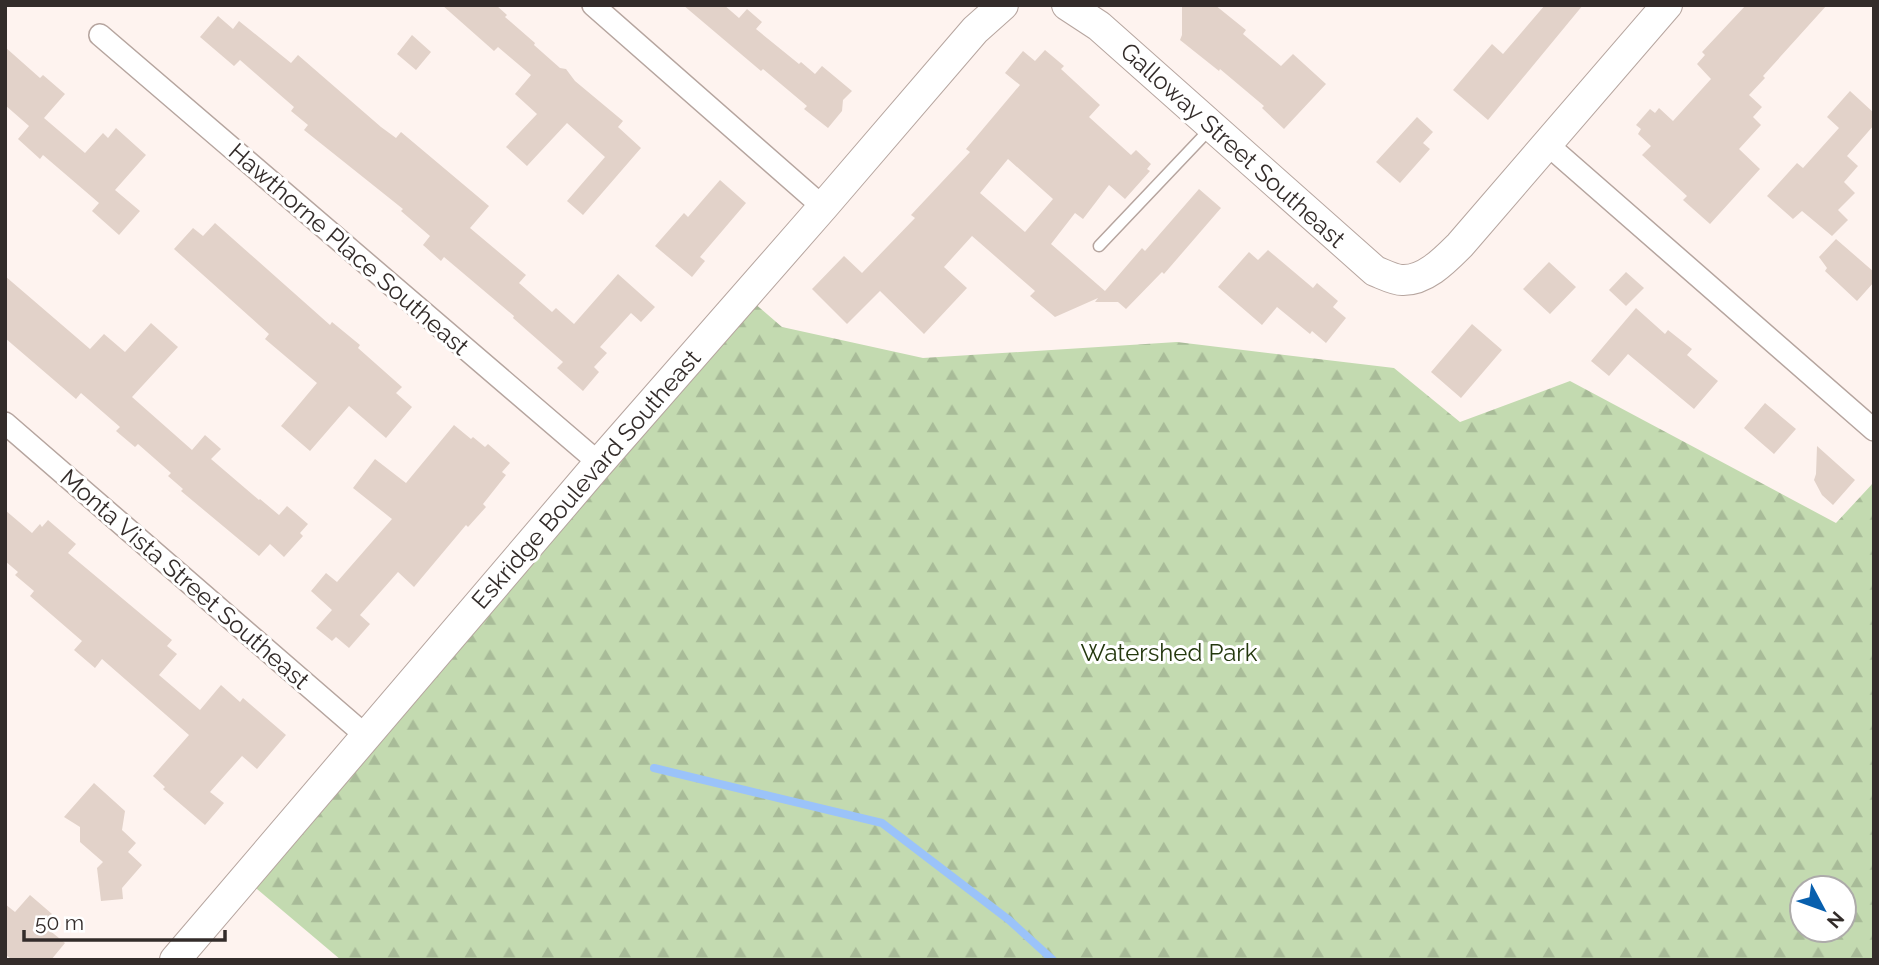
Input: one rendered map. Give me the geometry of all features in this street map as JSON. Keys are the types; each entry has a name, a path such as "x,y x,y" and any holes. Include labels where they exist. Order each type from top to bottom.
{"street":[{"path":"593,5 823,207"},
{"name":"Eskridge Boulevard Southeast","path":"175,960 599,463 975,30 1003,5"},
{"name":"Galloway Street Southeast","path":"1067,5 1099,26 1375,271 1402,280 1421,276 1441,264 1548,145"},
{"path":"1667,5 1548,145 1874,430"},
{"name":"Hawthorne Place Southeast","path":"100,36 599,463"},
{"name":"Monta Vista Street Southeast","path":"5,423 365,735"}],"lane":[{"path":"1099,246 1212,127"}],"green space":[{"name":"Watershed Park","path":"746,296 782,327 923,358 1177,342 1394,368 1460,422 1570,381 1836,523 1874,482 1874,960 341,960 244,878"}],"building":[{"path":"442,5 496,5 507,15 505,17 535,43 534,45 560,68 566,69 575,81 623,121 618,127 641,148 583,215 567,201 605,157 567,123 527,166 506,147 537,114 515,94 531,75 498,47 494,51"},
{"path":"683,5 724,5 739,18 747,9 762,22 756,29 799,64 801,62 815,74 822,66 852,91 843,100 842,111 828,128 804,109 807,106"},
{"path":"1182,5 1215,5 1246,30 1243,34 1281,66 1293,54 1326,84 1284,129 1262,108 1264,106 1180,40"},
{"path":"1545,5 1583,5 1488,120 1453,90 1492,44 1503,54"},
{"path":"1746,5 1827,5 1749,95 1762,107 1753,117 1761,125 1739,149 1760,169 1710,224 1683,200 1687,196 1642,155 1651,146 1638,134 1641,129 1636,125 1650,109 1655,113 1659,108 1673,121 1711,79 1697,64 1705,55 1702,52"},
{"path":"218,16 233,29 239,21 291,63 298,55 381,127 396,138 401,132 489,206 470,228 526,275 519,283 552,312 556,308 574,324 618,274 655,307 641,322 631,313 600,347 607,353 594,367 599,372 583,391 557,368 563,362 513,318 514,316 444,257 441,261 423,245 430,236 401,211 403,209 304,130 308,125 291,111 294,107 240,60 234,66 200,37"},
{"path":"412,35 431,52 416,70 397,54"},
{"path":"5,47 40,78 43,75 65,94 44,118 85,153 103,133 108,138 116,128 146,155 115,190 140,211 119,235 92,211 99,203 43,155 40,159 18,139 29,126 5,105"},
{"path":"1045,50 1064,66 1061,69 1100,105 1089,117 1131,155 1136,150 1151,164 1147,169 1150,171 1125,199 1109,185 1083,219 1075,213 1051,244 1105,291 1142,248 1145,251 1199,189 1221,208 1164,274 1162,272 1126,309 1118,302 1095,302 1098,298 1055,317 1030,296 1035,291 972,236 944,267 967,288 924,334 880,291 847,324 812,289 844,256 862,273 915,218 911,215 970,152 966,149 1020,85 1005,73 1023,51 1035,61","holes":["1008,159 1053,199 1025,232 980,193"]},
{"path":"1850,91 1874,113 1874,125 1847,156 1858,166 1844,182 1855,193 1838,210 1848,220 1832,236 1802,211 1793,219 1767,196 1797,163 1803,168 1839,128 1827,117"},
{"path":"1417,117 1433,132 1423,143 1430,149 1400,183 1376,162"},
{"path":"720,180 746,203 700,257 705,261 692,277 655,246 684,213 688,217"},
{"path":"215,223 330,325 332,322 360,345 358,348 402,387 396,393 412,407 386,438 349,406 310,451 281,426 317,383 265,339 269,334 174,249 193,228 203,236"},
{"path":"1836,239 1874,272 1874,282 1857,301 1825,271 1827,268 1819,257"},
{"path":"1268,250 1313,288 1317,283 1338,301 1333,307 1346,318 1326,343 1312,331 1310,334 1277,307 1262,325 1218,287 1249,252 1258,260"},
{"path":"1549,262 1576,287 1550,314 1523,289"},
{"path":"1626,272 1644,288 1626,306 1609,290"},
{"path":"5,276 90,349 104,334 125,352 151,323 178,347 132,397 192,450 205,435 221,449 211,459 279,515 287,506 308,524 300,533 303,536 284,557 270,544 259,556 181,491 183,489 168,476 171,473 138,444 135,447 116,431 120,427 81,393 76,399 5,338"},
{"path":"1636,308 1665,334 1668,330 1692,349 1687,355 1718,381 1694,409 1628,354 1609,376 1591,361"},
{"path":"1472,324 1502,350 1461,398 1431,372"},
{"path":"1765,403 1796,429 1774,454 1744,428"},
{"path":"454,425 485,447 488,444 510,463 502,472 506,475 483,504 486,507 468,527 466,525 414,587 398,572 360,615 370,624 349,648 336,637 332,641 316,628 332,610 311,591 326,573 337,582 392,519 353,488 375,459 406,483"},
{"path":"1817,446 1855,480 1833,505 1822,495 1814,480"},
{"path":"5,510 32,533 48,520 76,544 68,553 172,640 167,646 177,654 159,675 200,710 221,685 240,702 243,698 286,735 257,769 242,756 210,792 224,803 205,825 163,789 165,787 153,776 189,735 102,659 95,668 74,650 82,641 30,596 34,591 15,575 18,572 5,561"},
{"path":"94,783 125,811 122,830 136,843 128,852 142,865 122,888 123,899 101,901 97,868 103,862 80,842 80,827 64,817"},
{"path":"30,895 52,914 43,925 65,943 51,960 12,960 5,954 5,904 15,912"}],"waterway":[{"path":"654,768 882,823 1009,920 1053,960"}]}
